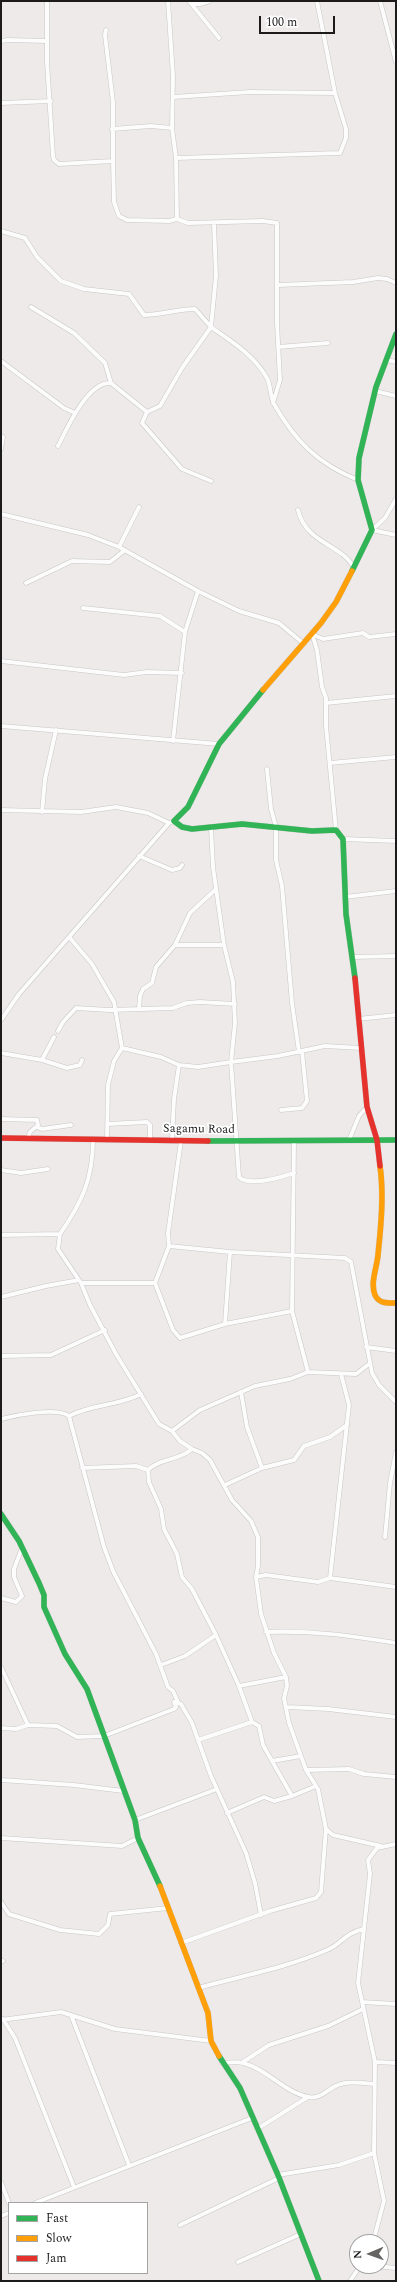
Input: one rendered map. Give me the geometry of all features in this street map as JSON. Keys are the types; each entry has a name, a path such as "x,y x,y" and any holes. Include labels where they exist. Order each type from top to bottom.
{"main road":[{"path":"396,334 375,391 359,458 358,480 372,530 336,602 304,644 248,705 219,744 188,806 171,822 182,827 211,828 242,824 336,830 344,839 345,897 353,957 366,1107 377,1140 382,1181 378,1256 373,1287 374,1295 379,1300 384,1303 396,1303"},
{"name":"Sagamu Road","path":"1,1138 294,1142 396,1140"},
{"path":"1,1514 23,1548 44,1595 44,1607 65,1654 87,1689 123,1791 135,1820 138,1838 168,1908 208,2013 211,2041 222,2063 240,2088 279,2176 319,2281"}],"street":[{"path":"47,1 46,41 54,160 60,164 113,161"},
{"path":"168,1 173,97 172,128 176,158 178,219"},
{"path":"190,2 200,4 210,1"},
{"path":"176,158 340,153 346,138 346,129 335,93 317,1"},
{"path":"380,1 394,47 396,62"},
{"path":"190,2 220,38"},
{"path":"106,30 105,35 113,102 112,129 114,202 119,216 127,220 169,221 178,219 188,223 214,224 263,221 277,223 278,347 280,380 273,403"},
{"path":"1,41 46,41"},
{"path":"173,97 250,92 335,93"},
{"path":"1,103 51,101"},
{"path":"112,129 151,126 172,128"},
{"path":"211,481 182,469 142,423 147,412 160,406 182,368 211,326 216,276 214,224"},
{"path":"1,231 25,238 37,256 60,281 84,289 129,294 144,315 163,315 178,309 195,309 211,326 247,352 267,378 273,403 304,447 323,462 358,480"},
{"path":"278,284 353,282 378,278 387,278 396,282"},
{"path":"31,307 74,333 105,363 111,382 147,412"},
{"path":"278,347 328,343"},
{"path":"387,360 396,362"},
{"path":"1,361 64,408 75,413"},
{"path":"58,446 75,413 93,391 105,382 111,382"},
{"path":"375,391 396,396"},
{"path":"1,449 3,437"},
{"path":"372,530 386,518 396,499"},
{"path":"118,547 139,507"},
{"path":"298,510 303,525 323,544 344,556 354,568"},
{"path":"1,514 88,535 125,550 198,592 240,611 279,623 304,644"},
{"path":"372,530 396,535"},
{"path":"26,583 72,561 110,562 125,550"},
{"path":"173,740 182,673 185,632 198,592"},
{"path":"83,608 160,616 185,632"},
{"path":"312,634 323,639 363,633 369,637 396,634"},
{"path":"312,634 317,650 322,687 326,703 326,726 336,830"},
{"path":"1,661 124,675 147,672 182,673"},
{"path":"326,703 396,696"},
{"path":"1,726 219,744"},
{"path":"42,812 45,779 56,730"},
{"path":"330,763 396,757"},
{"path":"267,769 271,809 276,827 276,860 282,886 292,1003 307,1101 302,1108 281,1110"},
{"path":"1,810 81,812 122,808 148,813 171,822 139,856 70,938 19,994 1,1020"},
{"path":"211,828 216,889 224,945 233,982 235,1004 234,1042 231,1062 233,1109 238,1141 241,1179 273,1180 294,1173"},
{"path":"344,839 396,841"},
{"path":"139,856 172,870 180,868 182,865"},
{"path":"139,1010 140,996 143,989 152,983 156,967 175,945 190,913 216,889"},
{"path":"345,897 396,891"},
{"path":"70,938 92,964 112,996 122,1048 110,1074 106,1096 107,1140"},
{"path":"175,945 224,945"},
{"path":"353,957 396,956"},
{"path":"58,1031 63,1022 76,1008 109,1010 114,1008 139,1010 174,1008 187,1003 200,1002 235,1004"},
{"path":"116,1018 124,1009"},
{"path":"358,1020 396,1015"},
{"path":"42,1060 54,1037"},
{"path":"122,1048 161,1057 180,1065 198,1067 300,1052 326,1046 362,1048"},
{"path":"1,1053 42,1060 67,1068 80,1065 82,1060"},
{"path":"172,1141 174,1099 180,1065"},
{"path":"349,1140 359,1116 366,1107"},
{"path":"1,1119 37,1120 37,1127"},
{"path":"107,1124 147,1122 150,1125 150,1140"},
{"path":"37,1127 42,1129 71,1125"},
{"path":"28,1139 30,1132 37,1127"},
{"path":"93,1139 93,1158 88,1182 78,1209 60,1234 58,1249 80,1282 90,1305 105,1330 116,1354 160,1424 172,1432 180,1441 192,1449 202,1453 210,1460 236,1505 251,1521 258,1537 258,1566 256,1577 259,1602 266,1632 286,1677 287,1686 284,1698 289,1723 306,1770 316,1786 326,1829 321,1892 316,1898 261,1915 181,1943"},
{"path":"181,1141 168,1233 169,1246 155,1284 173,1330 180,1338 225,1324 292,1312"},
{"path":"294,1142 294,1256 292,1312 308,1372"},
{"path":"1,1170 21,1172 48,1169"},
{"path":"1,1235 60,1234"},
{"path":"169,1246 230,1252 344,1258 351,1262 369,1364 379,1385 396,1402"},
{"path":"225,1324 230,1252"},
{"path":"1,1297 46,1286 80,1282 155,1284"},
{"path":"1,1356 51,1355 105,1330"},
{"path":"366,1347 396,1351"},
{"path":"172,1432 200,1410 241,1392 308,1372 356,1374 369,1364"},
{"path":"330,1578 349,1405 341,1374"},
{"path":"241,1392 247,1426 262,1468"},
{"path":"69,1416 82,1409 129,1400 141,1394"},
{"path":"1,1419 53,1412 69,1416"},
{"path":"69,1416 98,1529 113,1570 161,1665 168,1687 178,1702 174,1702"},
{"path":"225,1485 262,1468 294,1460 304,1446 330,1437 347,1425"},
{"path":"148,1470 154,1465 179,1458 192,1449"},
{"path":"385,1537 390,1483 396,1452"},
{"path":"82,1468 136,1466 148,1470"},
{"path":"148,1470 149,1482 160,1509 164,1529 177,1554 179,1570 216,1635 239,1686 252,1722 259,1726 263,1745 292,1796"},
{"path":"1,1598 16,1602 22,1596 14,1577 14,1569 23,1548"},
{"path":"256,1577 266,1575 318,1582 330,1578 396,1587"},
{"path":"266,1632 304,1630 353,1635 396,1643"},
{"path":"161,1665 186,1656 216,1635"},
{"path":"1,1667 28,1725"},
{"path":"239,1686 286,1677"},
{"path":"1,1728 16,1729 28,1725 57,1726 77,1737 104,1736 174,1709 176,1707 174,1702"},
{"path":"174,1702 181,1704 198,1740 227,1813 246,1853 255,1883 261,1915"},
{"path":"287,1707 328,1709 396,1717"},
{"path":"198,1740 252,1722"},
{"path":"272,1761 301,1756"},
{"path":"306,1770 349,1769 364,1774 396,1778"},
{"path":"1,1780 74,1785 123,1791"},
{"path":"227,1813 264,1797 274,1801 292,1796 316,1786"},
{"path":"135,1820 217,1789"},
{"path":"326,1829 333,1834 381,1846 396,1844"},
{"path":"1,1838 122,1846 138,1838"},
{"path":"375,2234 384,2201 374,2153 375,2062 358,1983 370,1874 368,1860 372,1852 381,1846"},
{"path":"1,1902 9,1914 60,1930 99,1934 108,1925 110,1914 168,1908"},
{"path":"198,1988 258,1974 316,1955 328,1950 347,1934 364,1929"},
{"path":"362,2002 396,2004"},
{"path":"222,2063 243,2062 269,2045 328,2026 363,2009"},
{"path":"74,2187 15,2038 2,2019 61,2012 116,2029 211,2041"},
{"path":"71,2015 129,2165"},
{"path":"243,2062 291,2090 308,2097 317,2098 331,2088 340,2084 351,2082 374,2084"},
{"path":"375,2062 396,2063"},
{"path":"257,2129 308,2097"},
{"path":"36,2202 252,2118"},
{"path":"180,2225 279,2176 340,2165 374,2153"},
{"path":"1,2182 9,2202"},
{"path":"238,2262 301,2234"}],"traffic: fast":[{"path":"352,571 372,530 358,480 359,458 376,387 396,334"},
{"path":"263,690 219,744 188,807 174,821 182,827 192,829 242,824 312,831 336,830 343,839 346,914 355,978"},
{"path":"208,1141 396,1140"},
{"path":"1,1514 19,1541 39,1583 44,1595 44,1607 65,1654 87,1689 135,1820 138,1838 160,1886"},
{"path":"219,2056 240,2088 278,2175 319,2281"}],"traffic: slow":[{"path":"263,690 321,623 336,602 352,571"},
{"path":"380,1166 382,1210 378,1255 373,1285 375,1295 379,1300 387,1303 396,1303"},
{"path":"160,1886 208,2013 211,2041 219,2056"}],"traffic: jam":[{"path":"355,978 367,1107 377,1140 380,1166"},
{"path":"1,1138 208,1141"}]}
